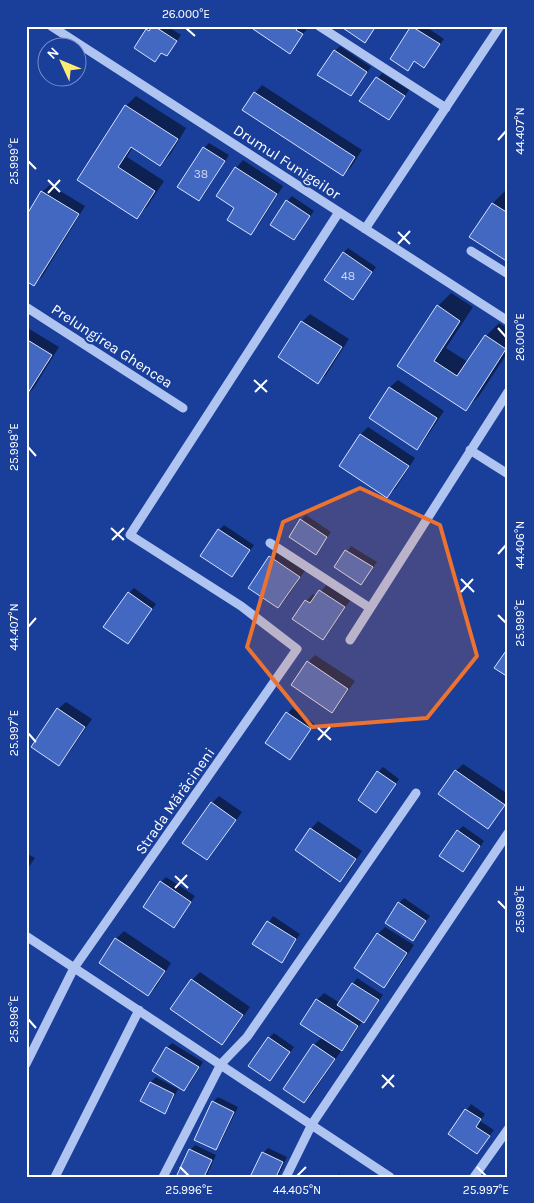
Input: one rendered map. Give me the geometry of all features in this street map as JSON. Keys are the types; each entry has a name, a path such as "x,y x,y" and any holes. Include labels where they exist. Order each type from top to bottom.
{"street":[{"name":"Drumul Funigeilor","path":"51,26 508,321"},
{"path":"319,26 446,108"},
{"path":"365,229 500,26"},
{"name":"Strada Mărăcineni","path":"26,1064 74,968 298,649 241,606 130,535 338,212"},
{"path":"471,251 508,274"},
{"name":"Prelungirea Ghencea","path":"26,307 183,408"},
{"path":"350,640 508,392"},
{"path":"470,450 508,474"},
{"path":"270,543 370,608"},
{"path":"163,1177 221,1064 247,1037 416,793"},
{"path":"286,1177 312,1124 508,833"},
{"path":"26,936 390,1177"},
{"path":"55,1177 139,1010"},
{"path":"474,1177 508,1129"}],"highlighted area":[{"path":"360,488 440,525 477,656 427,718 312,727 247,647 283,522"}],"building":[{"path":"152,26 177,41 167,56 161,53 155,62 134,48 146,29 149,31"},
{"path":"254,26 297,26 296,30 303,34 290,54 253,29"},
{"path":"340,26 376,26 365,43"},
{"path":"411,26 440,44 424,68 414,61 408,71 390,59"},
{"path":"334,50 367,72 351,96 317,75"},
{"path":"376,77 405,96 389,120 359,101"},
{"path":"254,92 355,157 343,176 242,110"},
{"path":"125,105 178,139 160,166 131,147 118,167 155,191 137,219 77,180"},
{"path":"203,147 225,161 199,201 177,187"},
{"path":"235,167 277,194 251,235 227,220 234,208 216,196"},
{"path":"41,191 79,214 34,286 26,281 26,216"},
{"path":"286,200 310,216 294,240 270,225"},
{"path":"492,203 508,213 508,262 469,237"},
{"path":"343,252 372,272 353,300 324,280"},
{"path":"437,305 460,321 434,361 457,376 485,335 506,349 466,411 397,366"},
{"path":"301,321 342,347 318,384 278,357"},
{"path":"26,339 52,355 26,396"},
{"path":"389,387 437,418 417,450 369,418"},
{"path":"360,434 409,466 387,498 339,466"},
{"path":"300,519 327,537 316,555 289,537"},
{"path":"218,529 250,550 232,577 200,556"},
{"path":"345,550 373,567 361,585 334,567"},
{"path":"269,556 300,577 278,608 248,588"},
{"path":"319,590 345,607 323,640 292,619 305,600 310,603"},
{"path":"128,592 152,609 128,644 103,627"},
{"path":"508,648 508,677 494,668"},
{"path":"307,661 348,689 332,713 291,685"},
{"path":"57,708 85,727 59,766 31,747"},
{"path":"286,712 311,729 290,760 265,743"},
{"path":"455,770 505,805 488,829 438,794"},
{"path":"377,771 396,784 376,813 358,800"},
{"path":"211,802 236,820 207,860 182,843"},
{"path":"310,828 356,859 340,882 295,850"},
{"path":"457,830 480,846 463,872 439,856"},
{"path":"160,881 191,902 174,928 143,907"},
{"path":"398,902 426,921 413,941 385,923"},
{"path":"267,921 296,939 282,963 252,944"},
{"path":"377,933 407,953 384,988 354,968"},
{"path":"115,938 165,971 148,996 99,963"},
{"path":"191,979 243,1015 222,1045 170,1009"},
{"path":"352,983 379,1000 364,1023 337,1005"},
{"path":"316,999 358,1026 342,1051 300,1024"},
{"path":"268,1037 290,1052 270,1081 248,1066"},
{"path":"313,1044 335,1059 304,1103 283,1089"},
{"path":"166,1047 199,1067 184,1091 152,1071"},
{"path":"150,1082 174,1094 165,1114 140,1101"},
{"path":"212,1101 234,1112 216,1150 194,1140"},
{"path":"465,1109 481,1119 476,1127 490,1136 477,1154 448,1134"},
{"path":"189,1149 212,1160 204,1177 176,1177"},
{"path":"262,1152 283,1162 276,1177 250,1177"}]}
